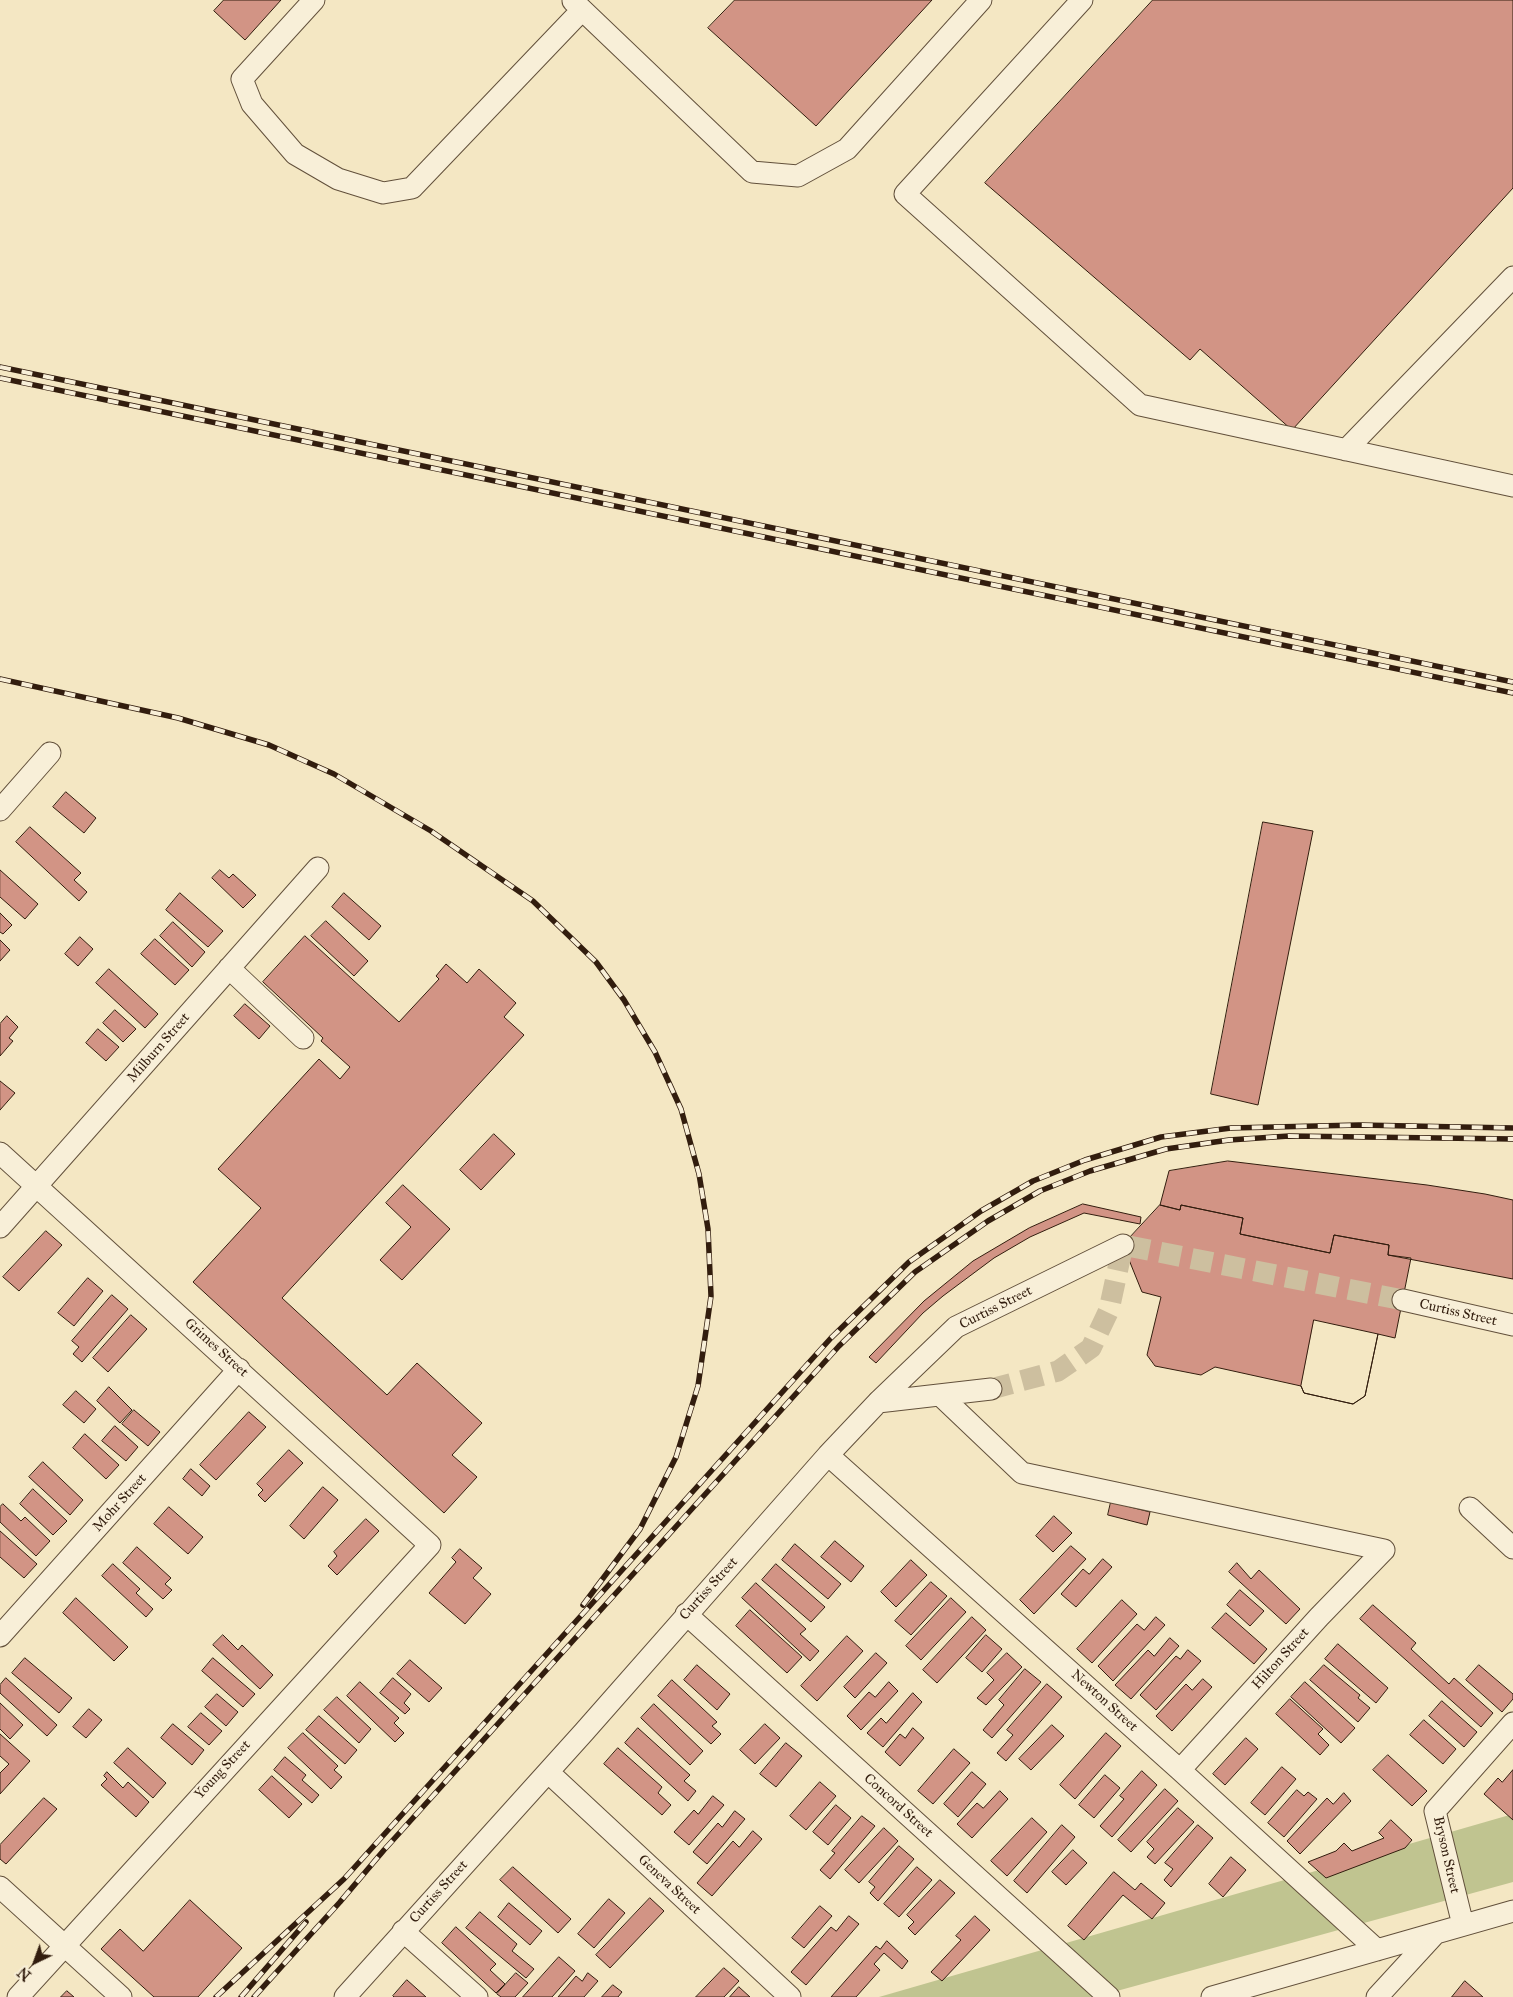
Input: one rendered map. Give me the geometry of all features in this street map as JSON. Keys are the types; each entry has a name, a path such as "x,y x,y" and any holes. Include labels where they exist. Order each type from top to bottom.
{"street":[{"path":"314,0 242,79 252,104 295,154 338,179 383,193 412,188 577,5 752,172 798,176 847,149 981,0"},
{"path":"1082,0 905,194 1140,405 1513,486"},
{"path":"1346,450 1513,277"},
{"path":"0,810 50,754"},
{"name":"Milburn Street","path":"0,1227 318,868"},
{"path":"229,968 303,1038"},
{"name":"Grimes Street","path":"0,1153 430,1545"},
{"name":"Curtiss Street","path":"345,1997 548,1772 828,1455 878,1402 956,1327 1123,1245"},
{"name":"Curtiss Street","path":"1404,1300 1513,1325"},
{"name":"Mohr Street","path":"0,1636 239,1370"},
{"path":"878,1402 990,1388"},
{"name":"Hilton Street","path":"940,1395 1022,1472 1384,1550 1319,1617 1180,1770"},
{"name":"Newton Street","path":"828,1455 1180,1770 1377,1950"},
{"path":"1470,1508 1513,1548"},
{"name":"Young Street","path":"18,1997 430,1545"},
{"name":"Concord Street","path":"686,1614 1109,1997"},
{"name":"Bryson Street","path":"1463,1925 1435,1811 1513,1724"},
{"name":"Geneva Street","path":"548,1772 790,1997"},
{"path":"0,1887 121,1997"},
{"path":"1212,1997 1513,1911"},
{"path":"403,1931 476,1997"},
{"path":"1377,1997 1434,1934"}],"green space":[{"path":"1513,1814 1513,1882 1095,1997 879,1997"}],"building":[{"path":"224,0 281,0 245,40 214,11"},
{"path":"735,0 932,0 816,126 708,28"},
{"path":"1153,0 1513,0 1513,188 1292,430 1200,349 1190,360 985,183"},
{"path":"66,792 96,818 84,833 53,807"},
{"path":"1263,822 1313,831 1258,1105 1211,1094"},
{"path":"30,827 81,873 74,880 87,892 79,901 16,842"},
{"path":"0,870 38,904 25,919 0,897"},
{"path":"220,870 229,878 233,874 256,895 243,908 212,878"},
{"path":"180,893 223,931 208,947 166,910"},
{"path":"344,893 381,926 369,940 332,907"},
{"path":"0,913 12,925 3,934 0,932"},
{"path":"326,921 368,961 354,976 311,936"},
{"path":"173,922 205,952 192,967 160,936"},
{"path":"305,936 399,1022 439,979 436,976 446,964 467,983 479,969 516,1003 504,1017 524,1035 282,1298 387,1395 417,1363 482,1423 452,1455 477,1477 444,1513 193,1282 261,1208 218,1169 319,1059 340,1079 350,1067 321,1041 323,1038 263,982"},
{"path":"80,937 93,949 78,966 65,954"},
{"path":"155,939 189,970 175,985 141,954"},
{"path":"0,940 10,950 0,961"},
{"path":"109,969 158,1014 145,1028 96,983"},
{"path":"245,1004 270,1026 259,1039 234,1016"},
{"path":"115,1010 136,1029 123,1042 103,1023"},
{"path":"7,1016 18,1027 9,1038 13,1041 0,1056 0,1024"},
{"path":"98,1029 119,1047 106,1061 86,1043"},
{"path":"0,1081 15,1093 0,1110"},
{"path":"494,1134 515,1154 481,1190 460,1170"},
{"path":"1228,1161 1427,1185 1513,1200 1513,1279 1388,1255 1389,1245 1334,1235 1330,1253 1240,1234 1243,1218 1181,1205 1180,1210 1160,1205 1169,1171"},
{"path":"403,1185 450,1229 402,1280 380,1260 411,1227 386,1203"},
{"path":"1083,1204 1141,1217 1140,1224 1084,1213 1030,1237 994,1258 943,1296 923,1313 876,1363 869,1357 924,1301 973,1261 1029,1228"},
{"path":"1160,1205 1180,1210 1181,1205 1243,1218 1240,1234 1330,1253 1334,1235 1389,1245 1388,1255 1411,1258 1395,1338 1378,1334 1365,1396 1353,1404 1304,1393 1301,1386 1215,1367 1201,1375 1155,1366 1147,1355 1161,1297 1142,1292 1123,1245"},
{"path":"46,1231 62,1245 19,1291 3,1277"},
{"path":"88,1278 103,1291 74,1326 58,1313"},
{"path":"112,1295 128,1309 82,1362 73,1354 79,1347 72,1341"},
{"path":"131,1315 147,1329 108,1372 93,1358"},
{"path":"1314,1320 1378,1334 1365,1396 1353,1404 1304,1393 1301,1386"},
{"path":"109,1387 132,1410 120,1423 97,1401"},
{"path":"76,1391 96,1409 84,1423 63,1405"},
{"path":"134,1410 160,1432 148,1446 122,1424"},
{"path":"249,1412 266,1427 216,1480 200,1465"},
{"path":"115,1426 138,1447 126,1461 102,1441"},
{"path":"85,1434 119,1465 106,1479 73,1448"},
{"path":"289,1450 303,1463 265,1502 258,1495 263,1490 257,1484"},
{"path":"43,1462 83,1500 70,1515 29,1477"},
{"path":"191,1469 210,1486 202,1496 183,1479"},
{"path":"323,1487 338,1500 304,1539 290,1526"},
{"path":"33,1489 67,1521 53,1535 20,1504"},
{"path":"1111,1502 1150,1512 1147,1525 1108,1515"},
{"path":"3,1504 21,1521 25,1517 50,1541 36,1556 0,1522 0,1507"},
{"path":"169,1507 203,1537 188,1554 154,1524"},
{"path":"1054,1516 1072,1533 1053,1552 1036,1536"},
{"path":"366,1519 379,1531 337,1575 328,1566 337,1556 334,1552"},
{"path":"0,1531 37,1564 24,1578 0,1557"},
{"path":"835,1541 864,1566 851,1582 821,1557"},
{"path":"795,1544 841,1584 828,1599 782,1560"},
{"path":"1071,1546 1086,1559 1034,1614 1020,1600"},
{"path":"137,1547 171,1578 165,1584 172,1590 163,1599 123,1563"},
{"path":"460,1549 482,1568 473,1578 491,1594 465,1624 429,1593 456,1562 452,1558"},
{"path":"1103,1559 1112,1567 1076,1607 1061,1594 1083,1569 1089,1574"},
{"path":"911,1560 927,1575 896,1607 881,1592"},
{"path":"1237,1563 1251,1579 1259,1570 1300,1609 1286,1624 1229,1572"},
{"path":"113,1564 140,1589 136,1593 153,1609 146,1617 102,1576"},
{"path":"776,1564 825,1607 811,1622 762,1580"},
{"path":"931,1582 947,1596 911,1635 895,1621"},
{"path":"756,1583 806,1629 800,1634 819,1651 810,1661 742,1598"},
{"path":"1240,1590 1264,1611 1250,1626 1227,1605"},
{"path":"76,1598 128,1647 114,1661 63,1613"},
{"path":"951,1598 966,1612 921,1660 906,1646"},
{"path":"1122,1600 1137,1614 1092,1663 1077,1649"},
{"path":"1373,1605 1416,1643 1411,1649 1449,1684 1454,1678 1493,1713 1481,1727 1360,1619"},
{"path":"750,1610 802,1657 787,1673 736,1626"},
{"path":"1226,1613 1267,1649 1254,1664 1212,1628"},
{"path":"972,1617 986,1630 937,1683 923,1670"},
{"path":"1156,1617 1165,1625 1113,1681 1098,1666 1137,1624 1144,1630"},
{"path":"223,1635 238,1650 242,1645 273,1675 260,1689 213,1645"},
{"path":"986,1635 1002,1649 982,1672 966,1658"},
{"path":"847,1636 863,1651 817,1701 801,1686"},
{"path":"1170,1638 1179,1646 1131,1699 1115,1685 1148,1650 1154,1656"},
{"path":"1338,1644 1388,1688 1376,1703 1325,1659"},
{"path":"1188,1650 1201,1661 1156,1710 1140,1695 1176,1656 1180,1659"},
{"path":"876,1653 887,1663 855,1698 844,1687"},
{"path":"1007,1653 1022,1667 986,1705 977,1698 994,1680 987,1673"},
{"path":"25,1658 72,1698 59,1713 12,1673"},
{"path":"213,1658 255,1694 243,1707 202,1671"},
{"path":"410,1660 442,1688 429,1702 397,1674"},
{"path":"697,1665 730,1694 717,1710 684,1680"},
{"path":"1324,1665 1360,1695 1358,1698 1370,1708 1358,1722 1310,1680"},
{"path":"1479,1665 1513,1694 1513,1699 1502,1712 1466,1680"},
{"path":"1025,1669 1041,1682 992,1738 983,1730 1004,1705 999,1700"},
{"path":"6,1678 57,1725 47,1736 0,1693 0,1685"},
{"path":"393,1678 411,1694 404,1703 410,1709 405,1714 380,1693"},
{"path":"1203,1679 1212,1687 1172,1731 1156,1716 1186,1684 1192,1690"},
{"path":"672,1680 717,1722 712,1726 721,1734 711,1744 658,1696"},
{"path":"360,1682 399,1718 394,1723 404,1733 395,1742 347,1696"},
{"path":"889,1682 898,1691 861,1730 847,1716 869,1692 875,1697"},
{"path":"1305,1682 1355,1728 1341,1743 1291,1697"},
{"path":"1047,1684 1062,1697 1006,1761 997,1753 1013,1735 1007,1730"},
{"path":"913,1693 922,1702 883,1747 867,1733 881,1718 886,1723"},
{"path":"217,1694 238,1712 226,1726 205,1707"},
{"path":"337,1697 371,1729 359,1743 324,1710"},
{"path":"1290,1699 1323,1729 1318,1734 1329,1745 1320,1755 1276,1714"},
{"path":"1442,1701 1477,1732 1464,1747 1429,1716"},
{"path":"0,1703 23,1725 10,1739 0,1729"},
{"path":"654,1704 703,1751 690,1765 641,1718"},
{"path":"89,1709 102,1720 86,1738 73,1727"},
{"path":"201,1713 222,1731 209,1745 188,1727"},
{"path":"319,1716 357,1750 345,1764 306,1730"},
{"path":"1424,1720 1456,1749 1443,1764 1410,1735"},
{"path":"173,1724 204,1750 192,1765 161,1738"},
{"path":"765,1724 780,1738 755,1764 740,1750"},
{"path":"1052,1725 1064,1736 1031,1770 1019,1759"},
{"path":"638,1728 690,1775 684,1781 696,1791 688,1801 625,1743"},
{"path":"913,1728 924,1738 900,1766 885,1752 900,1734 905,1738"},
{"path":"303,1733 338,1766 334,1770 342,1777 331,1789 288,1748"},
{"path":"1106,1733 1121,1746 1075,1799 1060,1785"},
{"path":"0,1734 30,1761 0,1794 0,1773 9,1764 0,1756"},
{"path":"1246,1738 1258,1749 1225,1785 1213,1774"},
{"path":"786,1743 802,1756 776,1787 760,1774"},
{"path":"128,1748 166,1783 153,1798 114,1763"},
{"path":"618,1748 662,1787 658,1793 671,1805 662,1815 604,1764"},
{"path":"954,1749 970,1763 933,1804 918,1791"},
{"path":"1388,1755 1427,1791 1412,1806 1373,1770"},
{"path":"285,1757 306,1775 302,1780 319,1795 312,1803 274,1770"},
{"path":"1282,1767 1296,1779 1265,1815 1251,1803"},
{"path":"1513,1770 1513,1820 1484,1794 1498,1778 1502,1782"},
{"path":"1142,1771 1157,1785 1112,1837 1100,1826 1124,1799 1120,1796"},
{"path":"107,1772 123,1788 128,1782 149,1802 136,1817 101,1785 107,1779 104,1776"},
{"path":"972,1772 986,1784 958,1817 944,1804"},
{"path":"1105,1775 1120,1788 1094,1818 1079,1805"},
{"path":"272,1776 302,1804 289,1818 259,1790"},
{"path":"820,1782 836,1796 806,1830 790,1816"},
{"path":"1165,1789 1178,1801 1131,1852 1118,1840"},
{"path":"1297,1790 1304,1796 1308,1792 1317,1799 1284,1837 1268,1823"},
{"path":"1000,1791 1008,1799 972,1838 957,1824 977,1803 983,1808"},
{"path":"1344,1793 1351,1801 1300,1854 1287,1841 1327,1798 1333,1804"},
{"path":"713,1796 724,1805 689,1845 674,1832 694,1810 698,1814"},
{"path":"44,1798 57,1809 6,1864 0,1859 0,1845"},
{"path":"836,1805 851,1818 828,1845 813,1832"},
{"path":"1178,1808 1194,1822 1155,1864 1147,1857 1154,1849 1147,1842"},
{"path":"735,1811 745,1819 707,1864 693,1852 718,1823 722,1827"},
{"path":"862,1816 875,1826 830,1879 820,1870 835,1853 832,1851"},
{"path":"1032,1818 1047,1832 1007,1876 991,1861"},
{"path":"1391,1820 1412,1840 1405,1848 1326,1878 1308,1862 1336,1851 1344,1843 1352,1851 1384,1838 1379,1833"},
{"path":"1062,1825 1075,1837 1027,1893 1014,1881"},
{"path":"1198,1825 1213,1838 1171,1887 1164,1880 1173,1869 1165,1863"},
{"path":"884,1828 898,1841 859,1883 845,1870"},
{"path":"753,1831 762,1839 712,1896 697,1883 733,1841 739,1847"},
{"path":"899,1846 914,1859 878,1901 870,1893 875,1887 869,1882"},
{"path":"1073,1850 1087,1863 1066,1885 1052,1872"},
{"path":"1231,1857 1246,1870 1223,1897 1209,1884"},
{"path":"513,1867 571,1919 558,1933 500,1880"},
{"path":"917,1867 932,1880 899,1917 884,1904"},
{"path":"1114,1872 1135,1890 1141,1883 1165,1903 1152,1919 1123,1895 1084,1940 1068,1926"},
{"path":"940,1880 955,1893 915,1935 908,1928 914,1922 907,1915"},
{"path":"650,1898 664,1911 610,1968 596,1955"},
{"path":"609,1899 625,1913 594,1948 578,1934"},
{"path":"190,1900 242,1948 198,1997 154,1997 101,1949 120,1929 143,1951"},
{"path":"509,1903 542,1931 530,1945 498,1917"},
{"path":"820,1906 832,1916 804,1948 792,1938"},
{"path":"480,1912 517,1944 512,1951 534,1969 526,1978 466,1928"},
{"path":"849,1916 859,1924 806,1985 791,1972 831,1927 836,1931"},
{"path":"975,1916 990,1930 942,1981 931,1972 961,1940 956,1936"},
{"path":"456,1927 496,1964 490,1970 505,1984 496,1993 442,1943"},
{"path":"887,1941 908,1961 902,1969 884,1953 874,1964 880,1970 856,1997 831,1997 876,1946 880,1949"},
{"path":"559,1957 575,1971 552,1997 523,1997"},
{"path":"724,1968 739,1981 724,1997 696,1997"},
{"path":"516,1973 528,1983 515,1997 501,1997 497,1994"},
{"path":"588,1973 598,1981 584,1997 558,1997 576,1976 582,1981"},
{"path":"407,1980 426,1997 394,1997"},
{"path":"1465,1981 1483,1997 1452,1997"},
{"path":"613,1985 622,1992 618,1997 602,1997"},
{"path":"739,1987 750,1997 730,1997"},
{"path":"67,1991 74,1997 61,1997"}],"tunnel":[{"path":"991,1389 1058,1371 1091,1348 1109,1310 1123,1245 1403,1300"}],"railway":[{"path":"0,367 1513,682"},
{"path":"0,378 1513,693"},
{"path":"0,679 178,718 269,745 334,774 431,831 533,901 596,962 624,1000 655,1052 681,1109 699,1174 708,1229 711,1296 698,1386 676,1457 640,1529 583,1605"},
{"path":"216,1997 344,1879 831,1338 909,1262 981,1211 1033,1181 1085,1160 1161,1137 1231,1128 1359,1125 1513,1128"},
{"path":"254,1997 384,1850 839,1346 915,1272 988,1221 1040,1191 1090,1171 1166,1149 1229,1140 1289,1136 1513,1139"},
{"path":"241,1997 306,1922"}]}
